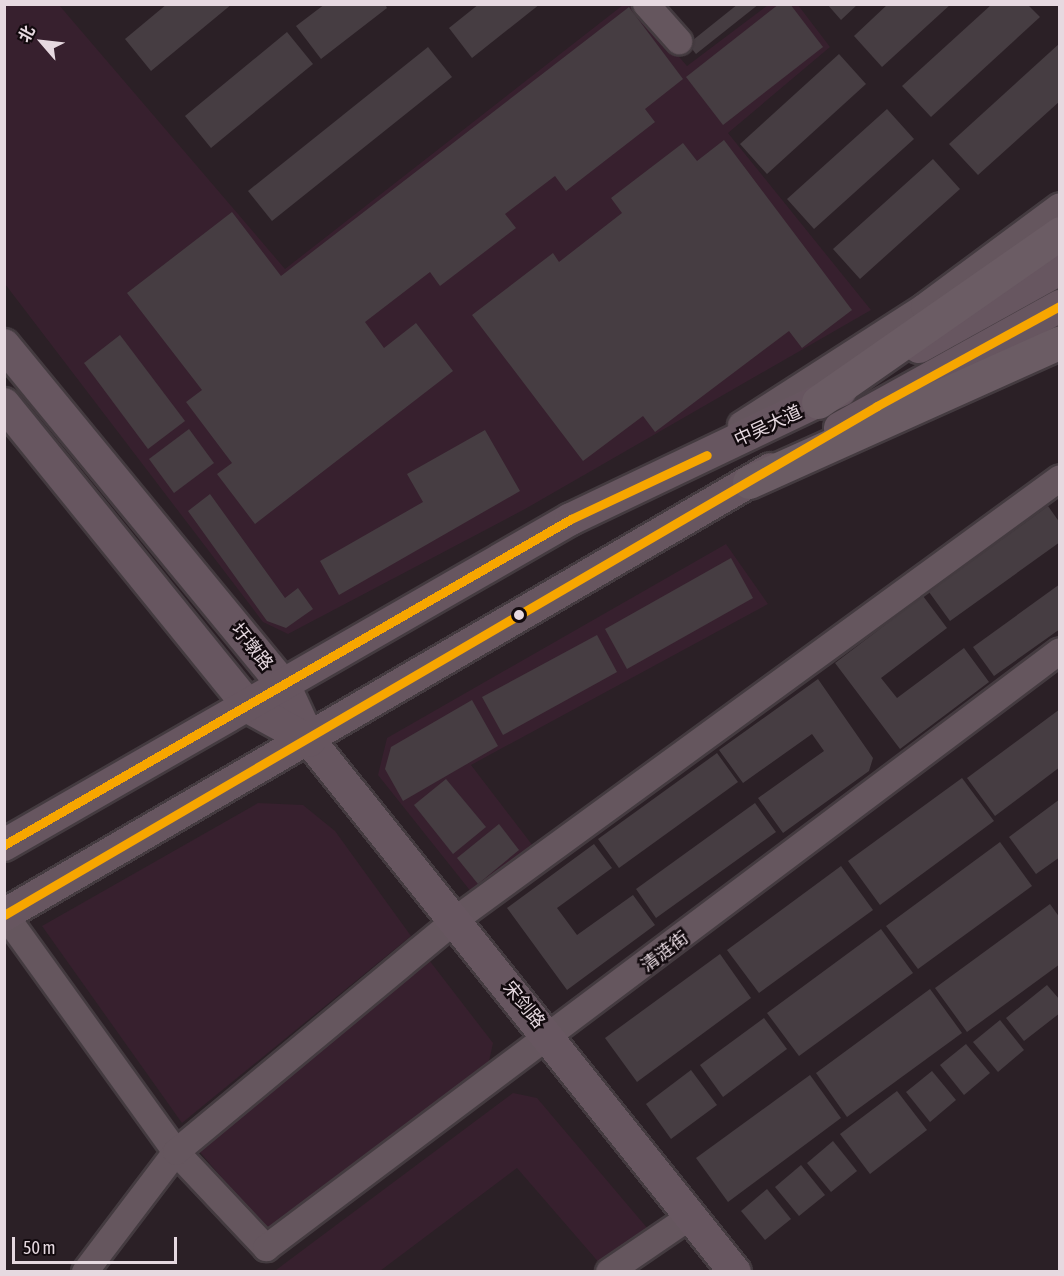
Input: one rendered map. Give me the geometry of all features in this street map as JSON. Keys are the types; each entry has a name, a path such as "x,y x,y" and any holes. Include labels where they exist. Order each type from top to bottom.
{"highway":[{"path":"818,402 1059,233"},
{"path":"749,483 1059,342"}],"main road":[{"name":"中吴大道","path":"4,845 250,708 571,519 818,402 1059,269"},
{"name":"中吴大道","path":"5,915 310,741 749,483 1059,306"},
{"name":"圩墩路","path":"4,345 285,687 310,741"},
{"path":"4,404 250,708 310,741"},
{"name":"宋剑路","path":"310,741 551,1038 735,1272"}],"street":[{"path":"646,4 679,42"},
{"path":"666,474 924,307 1059,206"},
{"path":"85,1272 176,1152 455,920 1059,478"},
{"name":"清涟街","path":"176,1152 266,1248 551,1038 1059,651"},
{"path":"5,915 176,1152"},
{"path":"609,1272 691,1216"}],"shaded area":[{"path":"4,5 59,5 285,269 623,5 634,5 687,66 768,5 798,5 830,47 728,133 871,310 525,509 288,634 263,622 5,284"},
{"path":"726,544 768,604 471,765 533,846 472,893 378,775 387,738"},
{"path":"258,803 303,805 335,831 411,936 182,1123 42,926"},
{"path":"429,960 493,1043 488,1066 270,1234 193,1144"},
{"path":"513,1093 537,1098 648,1229 601,1265 517,1168 380,1271 276,1270"}],"building":[{"path":"167,4 232,4 151,71 125,39"},
{"path":"325,4 385,4 387,8 321,59 296,26"},
{"path":"479,4 540,4 472,58 449,28"},
{"path":"738,4 759,4 696,54 688,44"},
{"path":"779,4 790,4 823,47 723,125 686,77"},
{"path":"827,4 858,4 841,20"},
{"path":"888,4 951,4 882,67 854,36"},
{"path":"991,5 1028,5 1040,17 931,117 902,86"},
{"path":"629,7 683,79 645,109 655,122 566,191 555,176 505,214 516,228 440,286 430,272 365,322 384,348 416,323 453,371 255,524 217,474 232,463 186,402 202,390 127,293 232,212 281,276"},
{"path":"287,32 313,64 211,148 185,116"},
{"path":"1060,43 1060,101 978,175 949,144"},
{"path":"428,47 452,77 272,221 248,191"},
{"path":"839,54 866,84 767,174 740,144"},
{"path":"887,109 914,139 814,229 787,199"},
{"path":"724,140 852,310 802,348 789,331 655,432 643,416 583,461 472,315 553,253 559,262 622,213 611,198 683,143 697,161"},
{"path":"933,159 960,189 860,279 833,249"},
{"path":"120,335 185,421 148,449 84,363"},
{"path":"189,429 214,463 174,493 149,459"},
{"path":"485,430 520,491 339,595 320,561 423,502 407,474"},
{"path":"210,494 285,598 298,588 313,609 286,628 267,621 188,511"},
{"path":"1048,506 1060,523 1060,542 950,621 929,592"},
{"path":"731,558 753,598 627,669 605,629"},
{"path":"1060,584 1060,629 994,676 973,647"},
{"path":"923,596 947,628 881,678 897,698 964,648 989,682 900,749 835,663"},
{"path":"597,635 617,672 503,735 482,697"},
{"path":"818,679 873,758 869,771 783,833 758,798 824,751 812,734 743,783 719,750"},
{"path":"472,700 498,746 403,801 385,769 391,747"},
{"path":"1060,709 1060,767 995,816 967,778"},
{"path":"717,753 738,782 619,868 598,839"},
{"path":"962,778 994,821 880,905 848,861"},
{"path":"446,779 486,827 453,854 414,805"},
{"path":"1060,799 1060,857 1036,874 1009,837"},
{"path":"755,803 776,832 656,918 636,889"},
{"path":"499,824 519,850 478,884 457,858"},
{"path":"1000,842 1032,886 918,969 886,926"},
{"path":"594,844 612,868 557,908 577,935 633,895 655,925 567,990 507,908"},
{"path":"841,866 873,910 759,993 727,950"},
{"path":"1050,904 1060,918 1060,964 967,1032 935,988"},
{"path":"881,929 913,973 799,1056 767,1013"},
{"path":"720,954 751,998 637,1082 605,1038"},
{"path":"1047,985 1060,1000 1060,1013 1024,1041 1006,1018"},
{"path":"930,989 962,1033 847,1117 816,1073"},
{"path":"764,1018 787,1049 723,1097 700,1065"},
{"path":"1000,1020 1024,1050 998,1072 973,1042"},
{"path":"966,1044 990,1073 964,1095 940,1065"},
{"path":"691,1070 717,1105 671,1139 646,1104"},
{"path":"932,1071 956,1100 930,1122 906,1092"},
{"path":"810,1075 841,1118 728,1202 696,1158"},
{"path":"897,1091 927,1130 870,1174 840,1134"},
{"path":"833,1141 857,1171 831,1192 807,1163"},
{"path":"801,1165 825,1195 799,1216 775,1187"},
{"path":"767,1189 791,1219 765,1240 741,1211"}],"transit line":[{"path":"4,915 877,406 1060,306"},
{"path":"4,845 571,519 707,455"}]}
